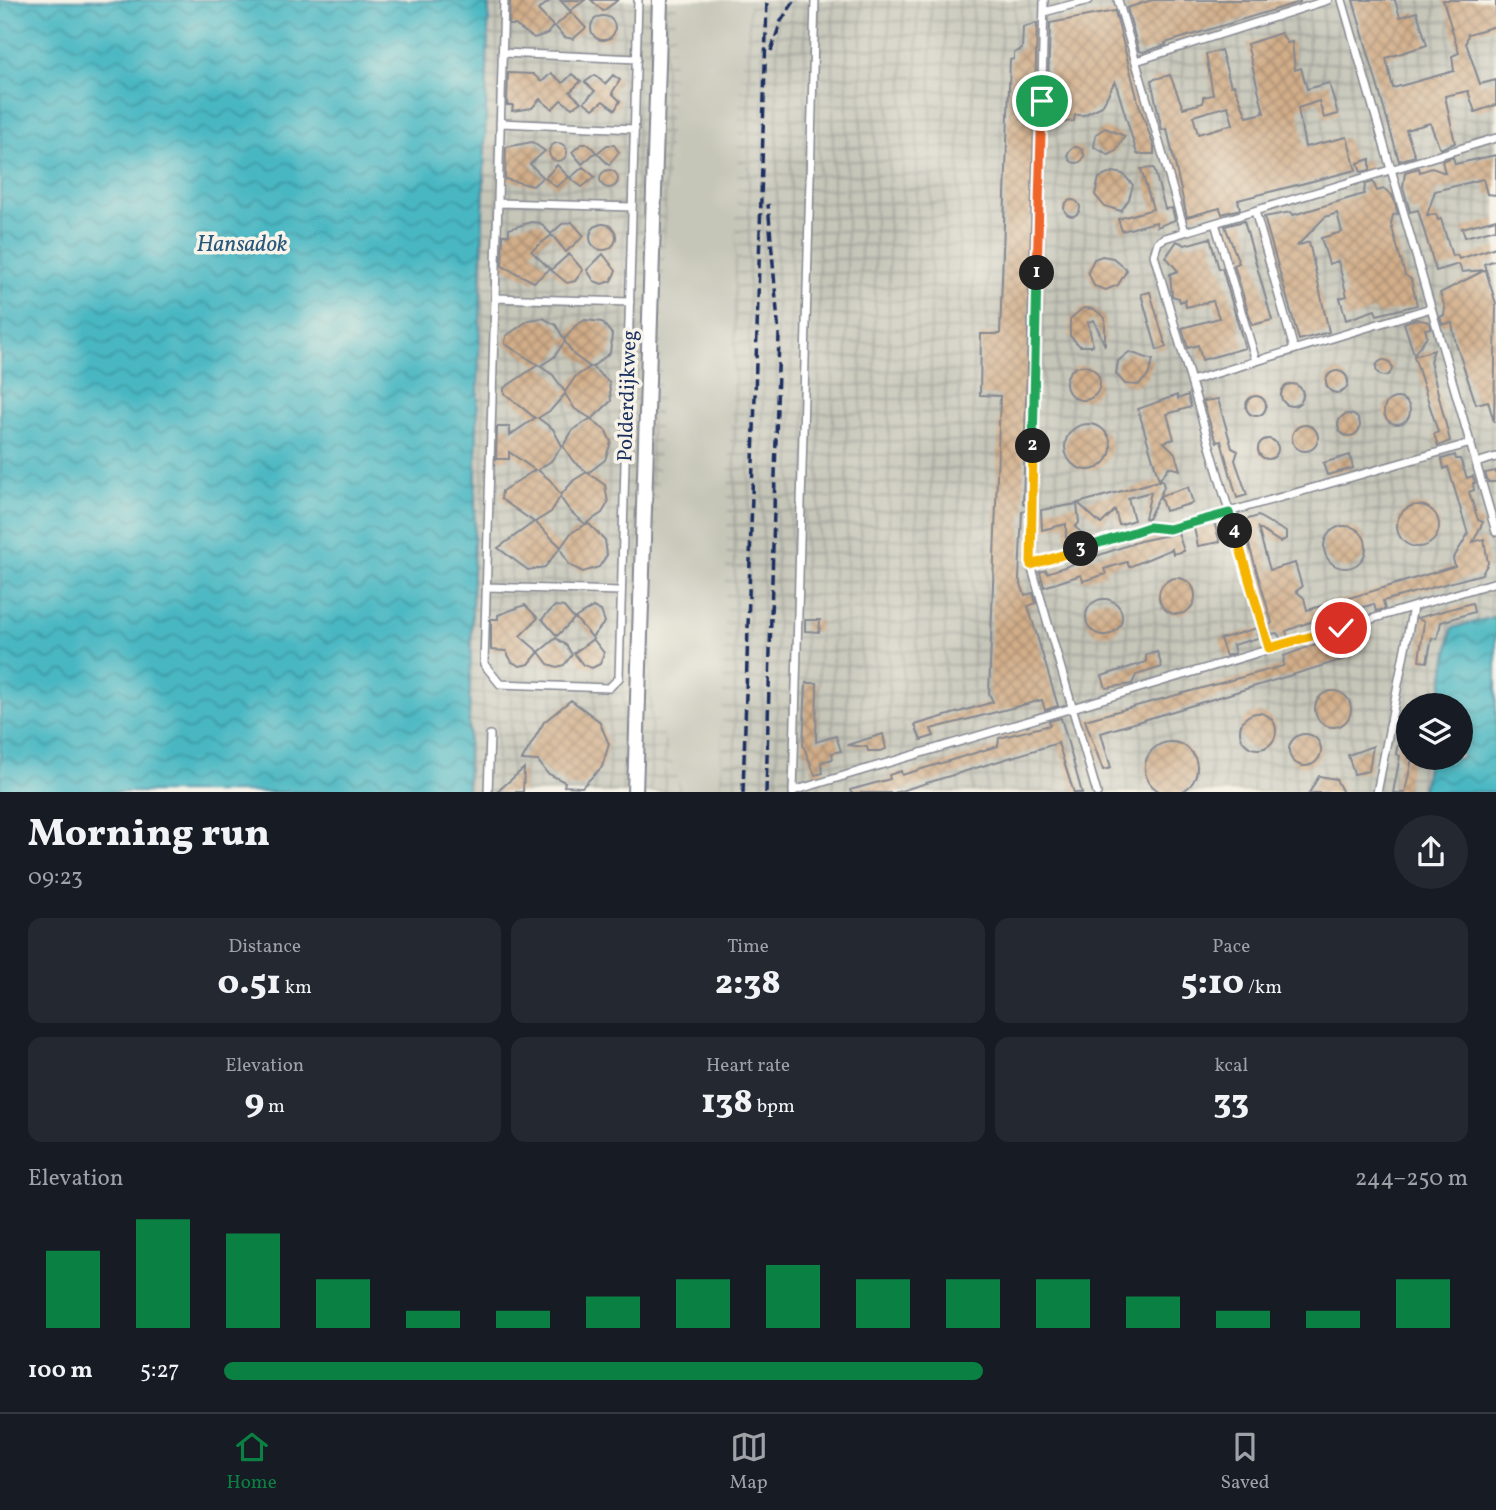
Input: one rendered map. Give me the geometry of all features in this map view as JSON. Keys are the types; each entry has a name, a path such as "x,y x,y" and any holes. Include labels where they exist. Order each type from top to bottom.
{"street":[{"name":"Polderdijkweg","path":"635,792 660,0"}],"lane":[{"path":"504,0 484,664 500,684 609,688 619,678 638,0"},
{"path":"815,0 793,792 1496,582"},
{"path":"1044,0 1031,565 1097,792"},
{"path":"1044,12 1089,0"},
{"path":"1118,0 1185,232"},
{"path":"1136,61 1328,0"},
{"path":"1342,0 1496,532"},
{"path":"502,53 637,59"},
{"path":"500,123 635,129"},
{"path":"1269,648 1154,255 1158,242 1496,138"},
{"path":"498,203 632,207"},
{"path":"1255,211 1294,349"},
{"path":"1214,223 1256,361"},
{"path":"495,298 630,302"},
{"path":"1191,381 1431,308"},
{"path":"1031,565 1149,527 1169,529 1471,443"},
{"path":"1476,463 1496,457"},
{"path":"486,587 621,591"},
{"path":"1377,792 1413,607"},
{"path":"488,792 490,735"}],"shaded area":[{"path":"489,0 1496,0 1496,616 1452,627 1441,693 1396,693 1396,770 1427,770 1422,792 467,792"},
{"path":"677,0 750,0 740,84 720,792 682,792 651,698 665,233"}],"water":[{"name":"Hansadok","path":"0,0 489,0 467,792 0,792"},
{"path":"1496,616 1496,792 1422,792 1427,770 1473,770 1473,693 1441,693 1452,628"}],"building":[{"path":"510,0 551,0 538,10 553,26 547,34 534,38 515,25 509,25"},
{"path":"560,0 585,0 570,11"},
{"path":"591,0 618,0 603,11"},
{"path":"1152,0 1300,2 1143,52 1139,51 1127,8"},
{"path":"1353,0 1395,0 1400,17 1417,12 1427,45 1386,58 1393,88 1454,71 1452,56 1459,53 1443,0 1496,0 1496,26 1468,34 1466,43 1480,84 1496,80 1496,105 1475,112 1468,91 1445,96 1455,143 1440,149 1430,123 1406,130 1415,156 1399,161"},
{"path":"1115,11 1154,154 1137,154 1115,81 1102,106 1084,115 1075,115 1074,121 1056,123 1056,115 1047,114 1050,23"},
{"path":"571,12 586,28 573,39 564,37 555,26"},
{"path":"603,16 612,19 615,28 612,37 603,40 594,37 591,28 594,19"},
{"path":"1037,23 1023,504 1026,505 1026,511 1022,512 1019,579 1025,595 1033,593 1036,603 1028,606 1058,706 1045,710 1042,700 931,729 934,736 921,740 915,725 993,702 989,693 1000,396 980,395 981,334 1000,334 1010,60 1014,59 1014,53 1022,49 1023,27"},
{"path":"1281,33 1287,43 1292,42 1295,70 1301,68 1307,89 1329,83 1338,114 1324,118 1319,101 1298,108 1305,147 1347,137 1356,170 1238,200 1240,209 1222,214 1220,208 1187,217 1167,129 1162,130 1151,80 1170,75 1183,108 1203,103 1203,97 1213,95 1206,54 1221,50 1231,86 1234,85 1247,117 1264,113 1247,44","holes":["1228,106 1233,124 1198,134 1193,116"]},
{"path":"508,73 533,74 542,82 551,73 563,83 572,74 581,81 570,92 581,102 572,108 561,100 552,109 540,99 532,108 512,111 513,105 507,105"},
{"path":"595,75 605,84 613,75 620,80 612,93 620,101 615,110 603,101 593,109 584,102 595,91 585,82"},
{"path":"1105,128 1125,136 1116,151 1109,155 1094,147 1096,134"},
{"path":"532,142 545,151 530,164 543,177 533,186 505,179 506,147"},
{"path":"554,143 562,143 567,152 565,159 554,161 549,156 549,148"},
{"path":"581,144 588,144 596,152 582,164 572,152"},
{"path":"607,145 614,145 619,152 609,165 597,153"},
{"path":"1076,147 1084,155 1076,163 1068,155"},
{"path":"1496,155 1496,195 1487,194 1483,179 1435,191 1427,215 1436,214 1438,220 1441,219 1452,256 1457,255 1459,259 1496,247 1496,260 1484,264 1496,304 1494,422 1488,401 1476,404 1456,344 1452,323 1442,324 1440,317 1444,315 1445,308 1440,293 1485,270 1462,272 1459,264 1436,271 1418,210 1410,212 1403,187 1405,172 1419,168 1420,172 1432,168 1445,173 1442,161 1453,157 1455,164"},
{"path":"1370,159 1370,170 1361,172 1358,163"},
{"path":"557,165 569,177 556,187 545,178"},
{"path":"583,167 595,177 582,187 570,178"},
{"path":"1154,168 1165,209 1172,208 1175,220 1157,227 1156,222 1122,231 1118,219 1153,209 1141,169"},
{"path":"605,170 613,170 618,179 616,186 605,188 600,183 600,175"},
{"path":"1113,172 1123,174 1133,185 1129,199 1121,211 1104,206 1095,195 1099,178"},
{"path":"1373,182 1377,191 1384,189 1392,195 1398,214 1393,215 1391,224 1405,275 1411,279 1417,305 1377,315 1375,310 1346,320 1340,298 1347,296 1338,261 1329,264 1321,238 1342,232 1337,213 1325,217 1297,246 1309,242 1329,332 1299,340 1264,217 1291,212 1293,215 1364,194 1365,184"},
{"path":"1072,200 1078,202 1078,214 1072,216 1066,214 1064,208 1066,202"},
{"path":"1496,219 1496,229 1465,237 1462,228"},
{"path":"1244,221 1272,320 1252,325 1234,265 1239,263 1225,226"},
{"path":"531,222 540,223 551,234 562,224 572,222 584,236 566,252 552,235 531,251 550,269 534,282 502,266 503,235 509,235 509,229"},
{"path":"603,224 612,228 616,237 612,246 603,250 594,246 590,237 594,228"},
{"path":"1210,238 1219,269 1222,268 1245,348 1202,360 1198,345 1188,348 1182,328 1219,318 1213,301 1186,307 1185,300 1180,302 1179,298 1172,296 1170,274 1178,271 1166,257 1177,241 1185,245"},
{"path":"569,254 583,270 575,281 567,283 551,270"},
{"path":"603,254 616,271 611,281 602,284 594,281 587,270"},
{"path":"1102,256 1113,258 1127,270 1118,285 1106,290 1094,286 1088,272 1094,259"},
{"path":"1150,292 1166,347 1157,350 1141,294"},
{"path":"1083,308 1094,309 1105,318 1105,346 1094,320 1088,322 1093,346 1080,346 1070,336 1070,319"},
{"path":"543,318 556,325 565,341 554,357 540,366 505,344 506,336 529,320"},
{"path":"1416,319 1429,322 1431,328 1425,329 1427,336 1414,354 1404,323"},
{"path":"585,320 602,322 612,334 610,353 592,367 609,382 611,401 592,419 575,409 565,394 551,410 538,418 553,429 562,446 551,461 538,470 561,495 574,480 587,472 573,461 563,446 573,430 590,419 606,431 611,442 605,460 588,473 605,485 608,503 602,513 585,524 570,511 560,497 551,512 535,522 561,547 571,533 588,523 605,540 607,555 599,567 583,572 569,565 560,548 545,567 528,570 498,548 534,522 501,499 502,491 535,470 509,452 509,459 496,459 497,427 510,427 510,435 535,418 504,393 504,388 538,365 553,375 565,392 575,377 590,367 574,355 564,340 575,326"},
{"path":"1434,350 1430,361 1450,441 1438,446 1434,434 1438,432 1414,356"},
{"path":"1129,352 1153,360 1148,376 1138,385 1125,384 1116,374 1118,361"},
{"path":"1384,360 1390,362 1390,374 1384,376 1378,374 1376,368 1378,362"},
{"path":"1083,366 1095,371 1100,383 1095,395 1083,400 1071,395 1066,383 1071,371"},
{"path":"1337,371 1347,378 1348,382 1341,392 1337,393 1327,386 1326,382 1333,372"},
{"path":"1292,384 1302,391 1303,395 1296,405 1292,406 1282,399 1281,395 1288,385"},
{"path":"1177,395 1178,399 1188,395 1191,407 1167,414 1174,439 1164,442 1175,453 1180,470 1169,467 1159,480 1138,409"},
{"path":"1252,396 1260,396 1266,406 1260,416 1252,416 1246,410 1246,402"},
{"path":"1397,398 1406,402 1410,411 1406,420 1397,424 1388,420 1384,411 1388,402"},
{"path":"1218,399 1232,448 1238,451 1235,460 1247,495 1237,498 1221,441 1217,442 1203,401"},
{"path":"1349,414 1357,417 1360,425 1357,433 1349,436 1341,433 1338,425 1341,417"},
{"path":"1088,424 1104,431 1111,447 1104,463 1088,470 1072,463 1065,447 1072,431"},
{"path":"1305,425 1314,429 1318,438 1314,447 1305,451 1296,447 1292,438 1296,429"},
{"path":"1264,439 1272,439 1278,449 1272,459 1264,459 1258,453 1258,445"},
{"path":"1350,455 1353,468 1327,475 1323,463"},
{"path":"1455,455 1456,459 1460,459 1467,478 1473,476 1475,483 1474,490 1469,492 1478,520 1483,522 1473,542 1484,539 1488,563 1482,574 1383,601 1385,609 1376,611 1374,604 1307,623 1286,631 1288,638 1281,639 1277,633 1271,634 1269,625 1272,623 1247,538 1243,538 1242,521 1258,516 1286,532 1286,539 1280,542 1258,528 1270,570 1295,563 1302,587 1296,591 1304,598 1307,610 1455,566 1453,559 1468,534 1448,467 1444,469 1442,459"},
{"path":"1496,471 1496,482 1488,482 1485,473"},
{"path":"1162,480 1164,487 1148,519 1145,518 1151,492 1128,498 1134,520 1119,525 1115,510 1101,524 1078,503"},
{"path":"1188,487 1193,503 1165,511 1160,496"},
{"path":"1077,504 1079,523 1075,527 1082,533 1066,538 1066,524 1042,530 1041,510"},
{"path":"1418,505 1433,511 1439,526 1433,541 1418,547 1403,541 1397,526 1403,511"},
{"path":"1214,522 1220,542 1198,546 1194,528"},
{"path":"1345,526 1360,532 1366,547 1360,562 1345,568 1330,562 1324,547 1330,532"},
{"path":"1178,533 1184,551 1173,554 1172,549 1129,567 1127,562 1104,569 1106,574 1083,581 1081,575 1044,587 1040,572 1046,570 1047,573 1140,541"},
{"path":"1177,578 1190,583 1195,596 1190,609 1177,614 1164,609 1159,596 1164,583"},
{"path":"1104,599 1117,604 1122,617 1117,630 1104,635 1091,630 1086,617 1091,604"},
{"path":"1472,603 1474,612 1441,622 1437,639 1432,638 1427,662 1419,661 1424,622 1417,618"},
{"path":"525,605 538,618 520,636 539,652 529,664 520,666 512,662 506,651 491,650 491,619 498,619 498,615"},
{"path":"555,606 564,607 574,619 557,636 542,619"},
{"path":"593,607 601,611 605,622 592,637 575,618"},
{"path":"805,620 820,620 819,632 805,631"},
{"path":"1257,628 1258,638 1233,645 1235,653 1226,656 1220,639"},
{"path":"1337,636 1339,642 1345,639 1351,657 1101,733 1111,768 1103,770 1085,720 1283,666 1284,656"},
{"path":"556,638 567,646 572,655 564,665 557,667 548,664 539,652"},
{"path":"593,639 604,653 600,664 592,668 583,665 574,653"},
{"path":"1157,652 1162,667 1136,675 1132,684 1106,688 1102,676 1146,662 1146,655"},
{"path":"806,683 817,683 816,742 836,736 841,751 832,753 833,759 821,762 823,773 815,775 803,745"},
{"path":"1333,691 1346,696 1351,709 1346,722 1333,727 1320,722 1315,709 1320,696"},
{"path":"571,700 599,721 609,744 602,767 582,787 564,786 565,782 547,773 538,761 522,760 544,722"},
{"path":"1258,713 1271,718 1276,731 1271,744 1258,749 1245,744 1240,731 1245,718"},
{"path":"1061,718 1082,792 1074,792 1058,743 897,792 851,792 850,790 890,779 889,775 901,771 902,775 998,746 999,738 1050,725 1049,721"},
{"path":"883,734 886,749 881,751 868,751 867,747 847,745"},
{"path":"1305,734 1316,739 1321,750 1316,761 1305,766 1294,761 1289,750 1294,739"},
{"path":"1161,744 1181,744 1190,749 1195,758 1195,778 1190,787 1181,792 1161,792 1152,787 1147,778 1147,758 1152,749"},
{"path":"1373,746 1369,771 1354,774 1348,755"},
{"path":"524,768 523,792 497,792"},
{"path":"1397,770 1410,770 1405,792 1393,792"},
{"path":"1319,776 1336,779 1342,792 1310,792"}],"railway":[{"path":"743,792 767,0"},
{"path":"771,51 781,21 795,0"},
{"path":"766,792 779,335 768,204"}],"route":[{"path":"1042,101 1031,565 1149,527 1169,529 1229,513 1269,648 1341,628"}]}
